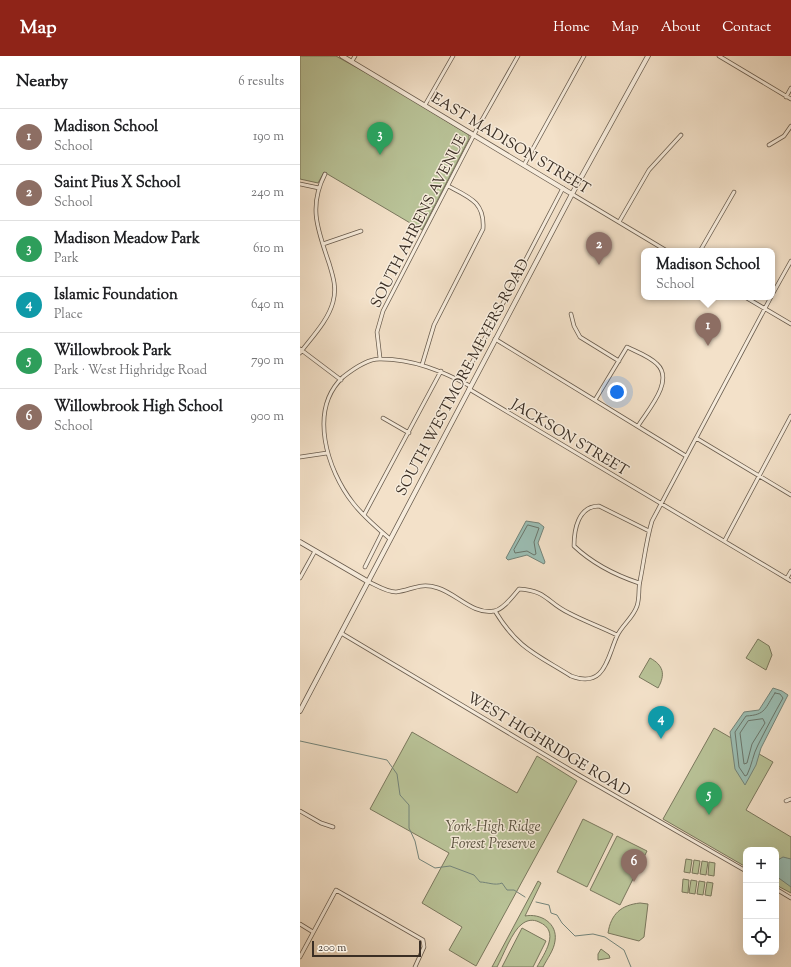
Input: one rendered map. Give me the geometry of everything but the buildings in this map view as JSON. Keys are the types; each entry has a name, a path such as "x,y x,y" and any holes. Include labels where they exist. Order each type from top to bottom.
{"street":[{"name":"EAST MADISON STREET","path":"342,56 662,248"},
{"path":"352,61 355,56"},
{"path":"426,105 453,56"},
{"name":"SOUTH AHRENS AVENUE","path":"380,358 377,340 380,317 474,135 518,56"},
{"path":"524,165 584,56"},
{"name":"SOUTH WESTMORE MEYERS ROAD","path":"300,711 469,387 572,194 648,56"},
{"path":"719,56 791,100"},
{"path":"786,97 791,88"},
{"path":"770,145 784,136 791,126"},
{"path":"619,222 649,170 681,135"},
{"path":"325,174 319,188 316,212 323,244 333,274 335,292 334,300 326,319 301,351 341,380"},
{"path":"300,184 319,188"},
{"path":"422,365 434,325 480,237 483,222 481,210 471,198 448,186"},
{"path":"462,382 563,188"},
{"path":"702,248 734,192"},
{"path":"481,210 486,207"},
{"path":"323,244 361,232"},
{"path":"775,289 791,261"},
{"path":"750,300 791,324"},
{"path":"495,611 512,636 533,654 576,677 591,677 599,673 608,663 617,635 635,610 639,598 639,583 652,521 769,300"},
{"path":"571,314 574,326 580,337 619,361"},
{"path":"495,339 686,456"},
{"path":"595,400 627,347 654,362 664,375 661,389 638,426"},
{"path":"380,358 359,366 341,380 331,394 325,411 324,429 328,453 341,486 352,503 390,539"},
{"name":"JACKSON STREET","path":"380,358 422,365 462,382 791,581"},
{"path":"364,515 441,372"},
{"path":"725,540 791,416"},
{"path":"383,418 409,433"},
{"path":"696,438 791,495"},
{"path":"300,457 328,453"},
{"path":"639,583 619,576 583,555 574,546 575,529 584,512 592,506 599,506 649,532"},
{"path":"365,566 382,533"},
{"path":"300,542 367,581 387,590 396,592 416,586 437,588 478,610 495,611 505,604 519,590 533,590 541,593 568,613 617,635"},
{"path":"300,578 315,551"},
{"path":"787,578 791,571"},
{"name":"WEST HIGHRIDGE ROAD","path":"341,633 579,775 743,869"},
{"path":"786,801 791,799"},
{"path":"300,811 321,823 332,827"},
{"path":"300,957 336,890 423,940 425,944 415,967"},
{"path":"779,891 791,898"},
{"path":"300,924 313,932"}],"green space":[{"path":"300,56 336,56 386,84 469,135 469,139 422,230 324,172 318,183 300,179"},
{"path":"758,639 769,646 772,655 766,670 746,658"},
{"path":"650,658 658,664 662,670 662,678 658,688 639,677"},
{"path":"714,728 773,762 746,810 791,837 791,893 779,887 779,847 743,847 743,865 663,819"},
{"name":"York-High Ridge Forest Preserve","path":"412,732 517,793 537,756 577,781 476,966 449,950 462,927 422,903 449,853 370,809"},
{"path":"583,819 613,834 587,887 557,872"},
{"path":"617,836 647,851 620,905 590,890"},
{"path":"686,859 692,860 690,873 684,872"},
{"path":"694,860 700,861 698,874 692,873"},
{"path":"702,861 708,862 706,875 700,874"},
{"path":"709,862 715,863 714,876 708,875"},
{"path":"683,879 689,880 688,893 682,892"},
{"path":"691,880 697,881 695,894 689,893"},
{"path":"538,881 541,883 525,916 536,916 551,924 554,929 555,941 550,954 543,967 537,967 547,949 550,937 546,926 532,920 518,927 497,967 492,967"},
{"path":"699,881 705,882 703,895 697,894"},
{"path":"707,882 713,883 711,896 705,895"},
{"path":"640,903 648,904 644,937 639,941 608,933 609,926 614,916 622,908"},
{"path":"522,928 546,941 533,967 502,967"},
{"path":"601,949 609,955 610,958 598,960 598,954"}],"water":[{"path":"526,521 539,523 544,527 538,543 545,562 544,564 527,555 508,560 506,558"},
{"path":"773,688 788,695 761,748 756,765 745,785 735,769 730,732 744,712 759,710"},
{"path":"783,857 791,859 791,887 779,878 779,859"}],"waterway":[{"path":"300,741 387,760 397,774 400,795 409,805 409,828 415,841 419,859 435,868 450,866 474,875 480,882 494,884 502,883 507,890 514,890 525,897"},
{"path":"536,902 549,905 551,913 557,915 562,923 575,936 593,934 605,937 624,950 631,967"}],"place":[{"name":"Madison Meadow Park","path":"380,155"},
{"name":"Saint Pius X School","path":"599,265"},
{"name":"Madison School","path":"708,346"},
{"name":"Islamic Foundation","path":"661,739"},
{"name":"Willowbrook Park","path":"709,815"},
{"name":"Willowbrook High School","path":"634,882"}]}
